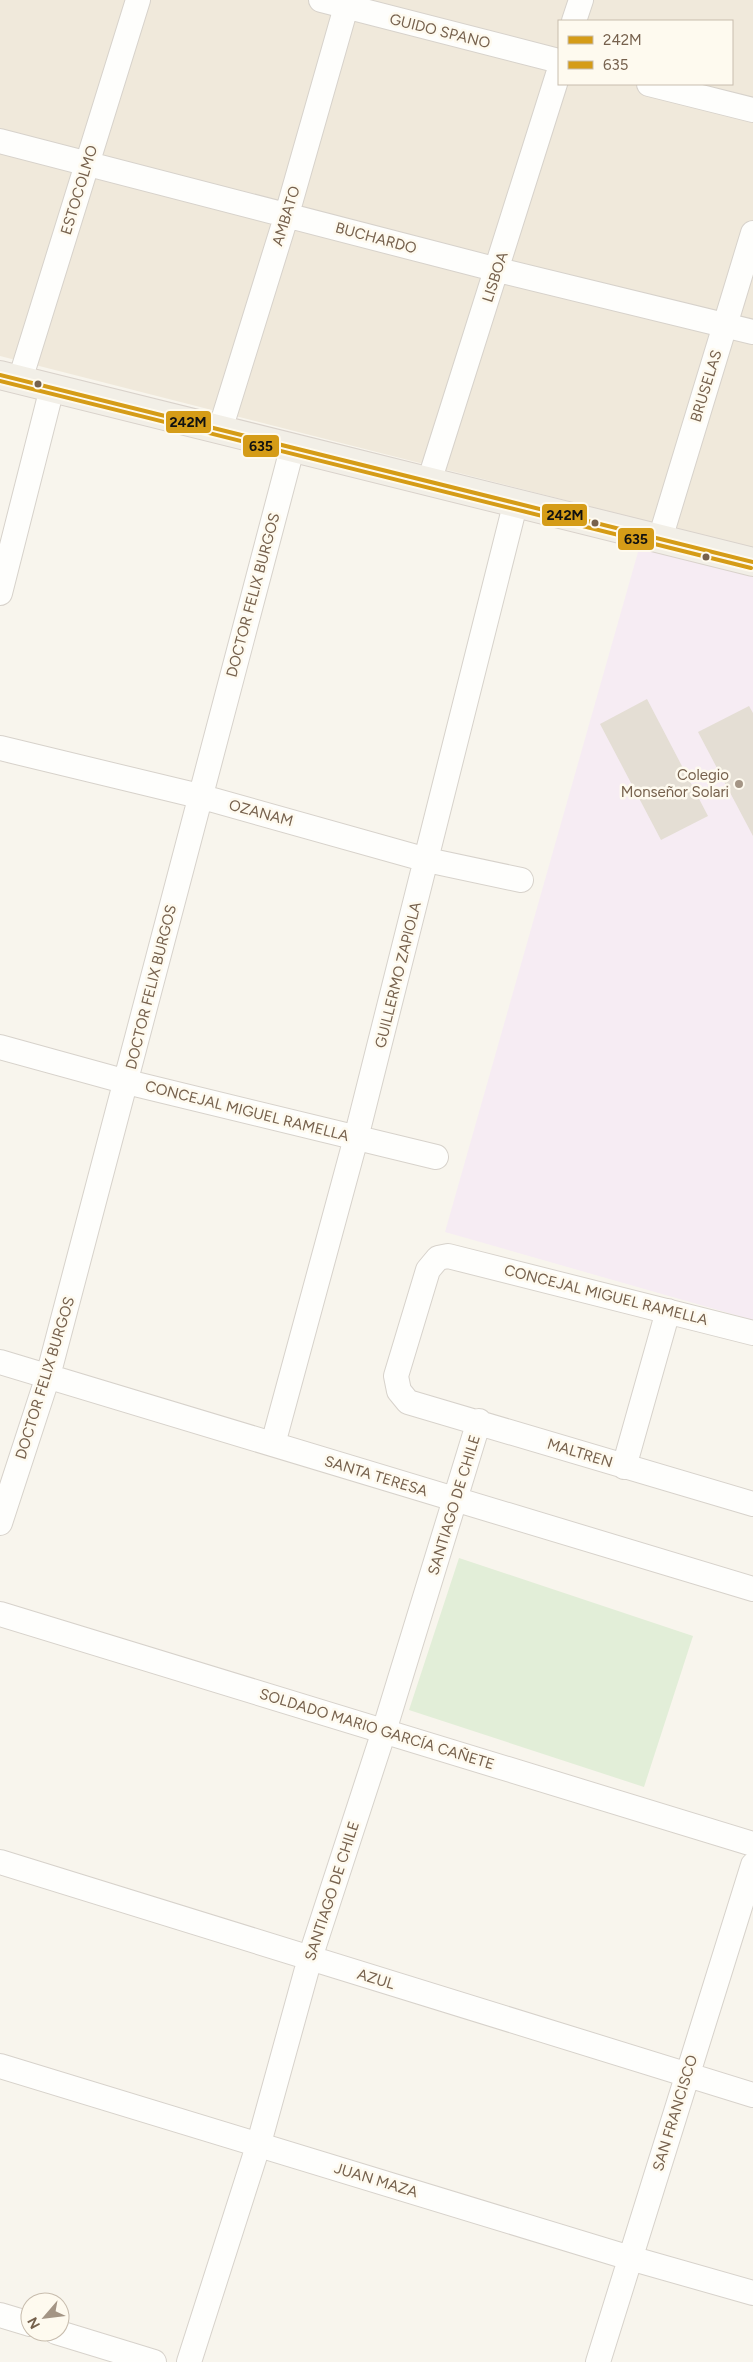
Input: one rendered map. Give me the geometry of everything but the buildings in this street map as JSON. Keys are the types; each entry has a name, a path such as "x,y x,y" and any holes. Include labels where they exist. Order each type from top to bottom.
{"main road":[{"path":"10,377 515,505 753,562"}],"street":[{"name":"ESTOCOLMO","path":"10,377 87,163 138,0"},
{"name":"GUIDO SPANO","path":"321,0 347,3 558,61"},
{"path":"574,20 581,0"},
{"name":"AMBATO","path":"220,430 287,214 347,3"},
{"name":"LISBOA","path":"429,482 498,270 558,73"},
{"path":"653,85 753,110"},
{"name":"BUCHARDO","path":"0,141 498,270 753,332"},
{"name":"BRUSELAS","path":"660,540 753,233"},
{"path":"0,594 52,388"},
{"name":"DOCTOR FELIX BURGOS","path":"0,1523 48,1376 127,1082 199,796 292,449"},
{"name":"GUILLERMO ZAPIOLA","path":"273,1444 356,1138 428,860 515,505"},
{"name":"OZANAM","path":"0,748 199,796 428,860 521,880"},
{"name":"CONCEJAL MIGUEL RAMELLA","path":"0,1047 127,1082 436,1157"},
{"name":"CONCEJAL MIGUEL RAMELLA","path":"408,1402 399,1391 396,1376 428,1270 438,1258 448,1256 460,1257 753,1333"},
{"path":"624,1466 668,1311"},
{"name":"SANTA TERESA","path":"0,1362 753,1589"},
{"name":"MALTREN","path":"408,1402 753,1504"},
{"name":"SANTIAGO DE CHILE","path":"188,2362 259,2143 310,1958 384,1731 479,1422"},
{"name":"SOLDADO MARIO GARCÍA CAÑETE","path":"0,1614 753,1844"},
{"name":"AZUL","path":"0,1862 753,2095"},
{"name":"SAN FRANCISCO","path":"598,2362 753,1864"},
{"name":"JUAN MAZA","path":"0,2066 259,2143 630,2258 753,2293"},
{"path":"0,2315 20,2321"},
{"path":"70,2336 154,2362"}],"shaded area":[{"path":"0,0 753,0 753,548 0,356"},
{"path":"640,545 753,577 753,1320 445,1232"}],"green space":[{"path":"459,1558 693,1636 644,1787 409,1710"}],"transit line":[{"name":"242M","path":"0,375 753,562"},
{"name":"635","path":"0,381 751,568"}],"place":[{"name":"Colegio Monseñor Solari","path":"739,784"}]}
